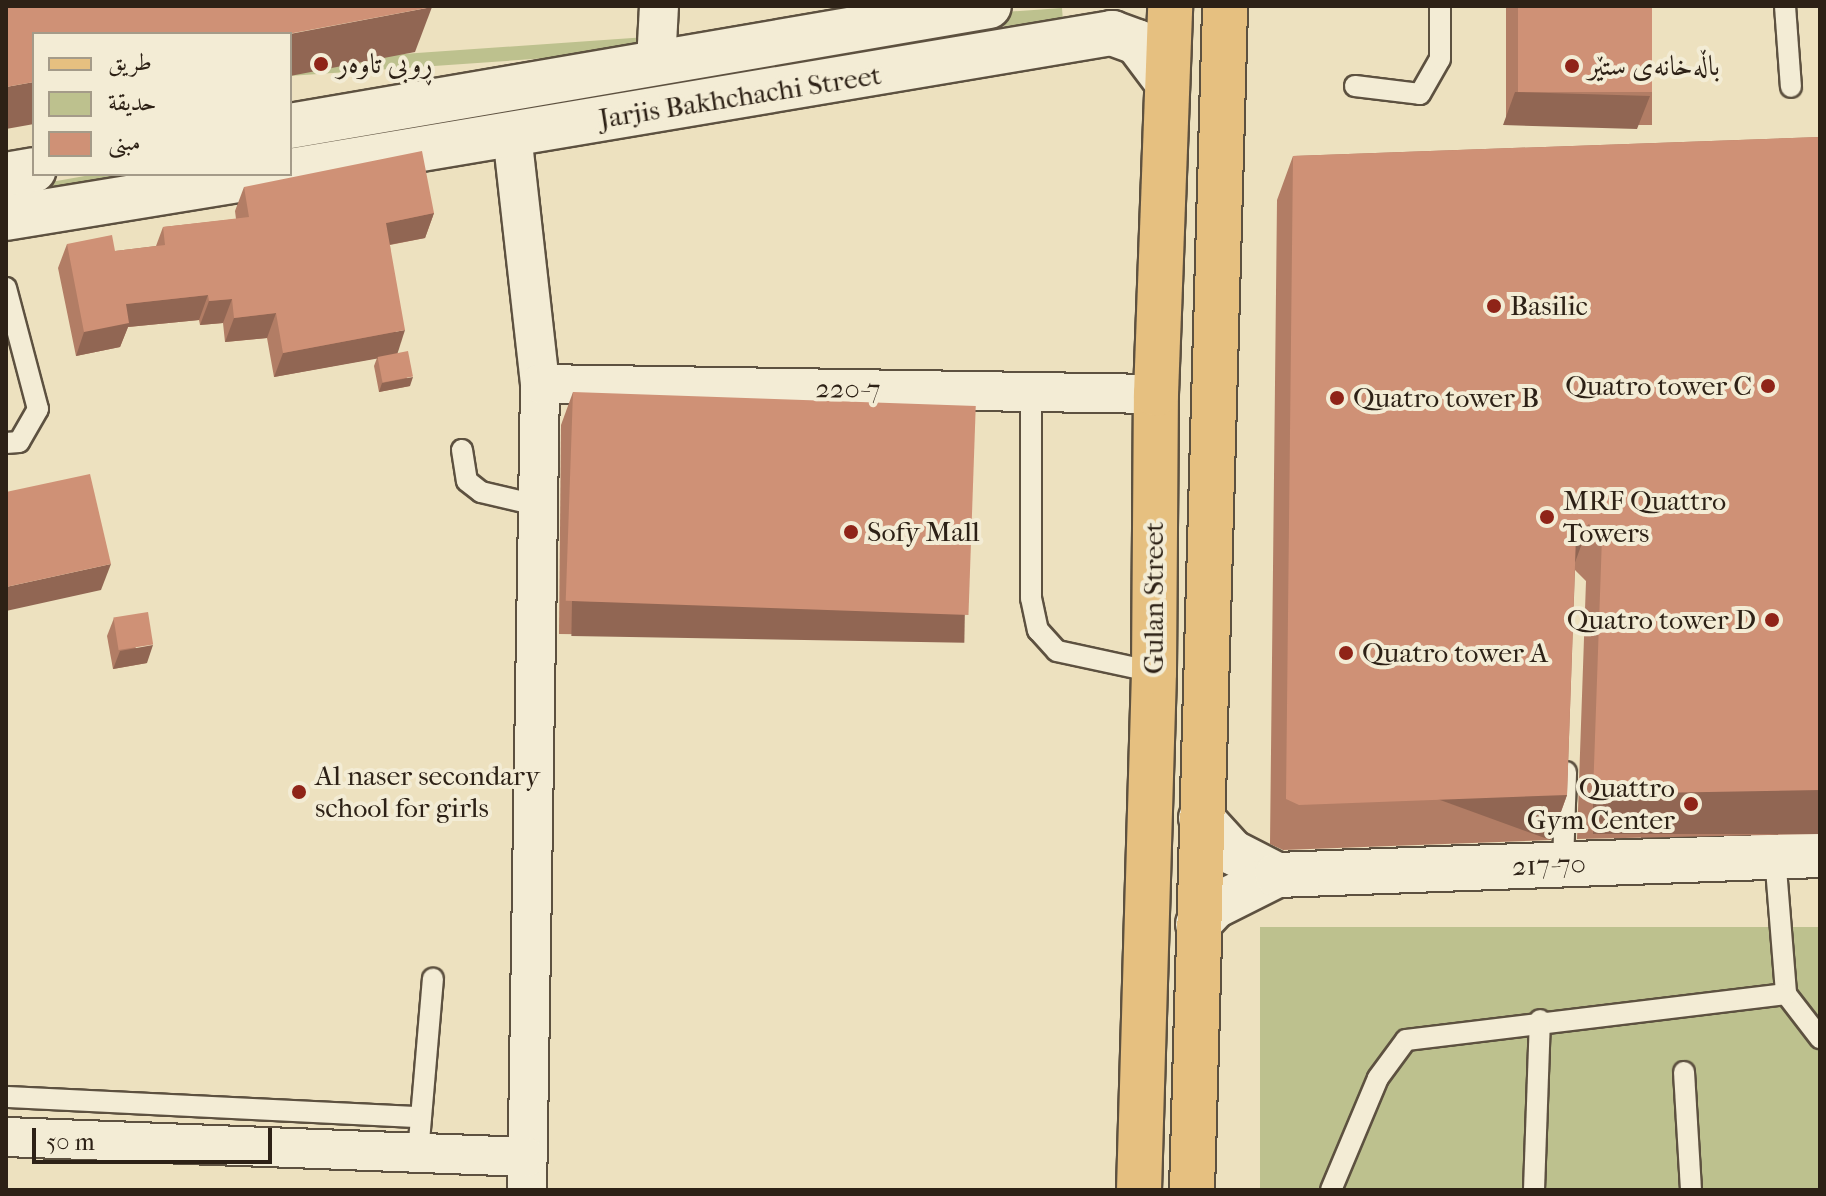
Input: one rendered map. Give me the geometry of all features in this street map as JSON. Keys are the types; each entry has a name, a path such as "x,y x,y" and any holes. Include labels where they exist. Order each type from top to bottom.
{"main road":[{"name":"Gulan Street","path":"1139,1190 1154,672 1156,394 1170,6"},
{"name":"Gulan Street","path":"1192,1190 1225,6"}],"street":[{"path":"656,63 659,6"},
{"name":"Jarjis Bakhchachi Street","path":"292,126 989,6"},
{"path":"1057,43 1081,22 1081,6"},
{"name":"Jarjis Bakhchachi Street","path":"292,171 1124,34 1145,49 1167,82"},
{"path":"6,1137 420,1135 527,1173 538,705 540,384 512,134"},
{"path":"6,175 32,170"},
{"path":"6,218 262,176"},
{"name":"220-7","path":"540,384 1156,394"},
{"name":"217-70","path":"1201,818 1232,852 1277,875"},
{"name":"217-70","path":"1198,924 1215,906 1277,875 1820,855"}],"lane":[{"path":"1355,86 1420,94 1440,59 1440,6"},
{"path":"1785,6 1791,87"},
{"path":"6,288 38,409 19,442 6,443"},
{"path":"1031,392 1031,598 1038,630 1057,651 1154,672"},
{"path":"462,450 467,481 481,492 537,505"},
{"path":"1563,864 1567,754"},
{"path":"1775,856 1786,994 1820,1038"},
{"path":"6,1097 420,1135 433,979"},
{"path":"1331,1190 1382,1069 1406,1040 1540,1020 1786,994"},
{"path":"1534,1190 1540,1020"},
{"path":"1684,1072 1691,1190"}],"green space":[{"path":"1062,8 1063,22 292,76 292,62"},
{"path":"85,176 168,176 6,204 6,190"},
{"path":"1260,927 1820,927 1820,1190 1260,1190"}],"building":[{"name":"ڕوبی تاوەر","path":"6,6 432,6 292,33 32,32 32,82 6,87"},
{"name":"باڵەخانەی ستێر","path":"1518,6 1652,6 1652,92 1518,92"},
{"name":"MRF Quattro Towers","path":"1820,137 1820,790 1593,794 1602,537 1589,524 1576,536 1567,795 1299,805 1286,799 1293,156"},
{"path":"422,151 434,213 386,223 405,330 283,353 276,313 234,318 232,299 209,301 208,295 126,304 129,323 84,332 67,244 112,235 115,251 165,245 163,227 249,217 244,187"},
{"path":"408,351 413,377 383,382 378,357"},
{"path":"573,392 976,406 968,615 566,601"},
{"path":"90,474 111,564 6,587 6,492"},
{"path":"148,612 153,645 119,650 113,617"}],"place":[{"name":"ڕوبی تاوەر","path":"321,64"},
{"name":"باڵەخانەی ستێر","path":"1572,66"},
{"name":"Basilic","path":"1494,306"},
{"name":"Quatro tower C","path":"1768,386"},
{"name":"Quatro tower B","path":"1337,398"},
{"name":"MRF Quattro Towers","path":"1547,517"},
{"name":"Sofy Mall","path":"851,532"},
{"name":"Quatro tower D","path":"1772,620"},
{"name":"Quatro tower A","path":"1346,653"},
{"name":"Al naser secondary school for girls","path":"299,792"},
{"name":"Quattro Gym Center","path":"1691,804"}]}
